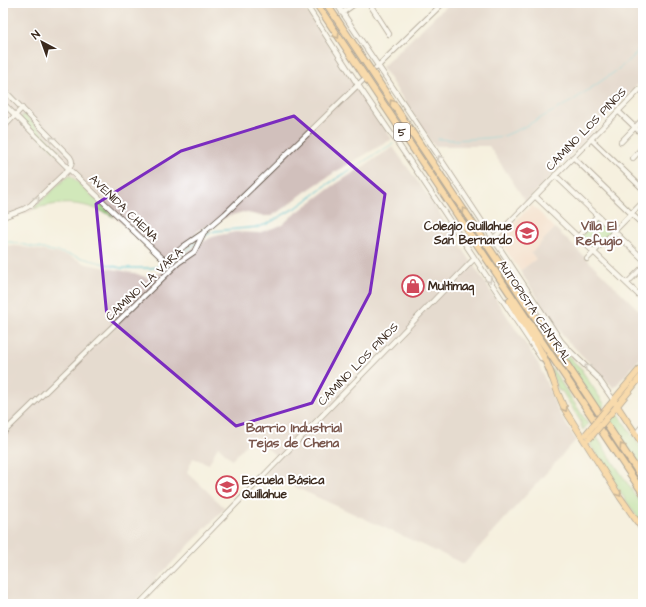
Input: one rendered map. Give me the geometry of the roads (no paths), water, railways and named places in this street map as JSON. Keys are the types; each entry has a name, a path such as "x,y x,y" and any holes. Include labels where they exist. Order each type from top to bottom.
{"highway":[{"name":"AUTOPISTA CENTRAL","path":"316,3 643,494"},
{"name":"AUTOPISTA CENTRAL","path":"326,3 643,479"},
{"path":"502,283 514,308 542,352 552,377"}],"main road":[{"path":"616,403 643,365"},
{"path":"635,375 643,375"},
{"path":"586,438 616,403 643,375"},
{"path":"552,377 565,410 586,438 620,497 643,530"},
{"path":"634,385 643,381"},
{"path":"616,403 643,445"}],"street":[{"path":"305,3 358,85 525,333 552,377"},
{"path":"336,3 377,67 438,155 561,341 598,378 616,403"},
{"path":"342,12 356,3"},
{"path":"369,3 389,34"},
{"path":"377,67 443,3"},
{"path":"370,55 380,59 387,58"},
{"name":"CAMINO LA VARA","path":"3,433 178,263 194,252 203,233 225,214 362,81"},
{"name":"CAMINO LOS PINOS","path":"493,239 643,86"},
{"path":"3,89 63,150 71,160 72,165 31,205 3,217"},
{"path":"3,103 69,169"},
{"path":"3,128 22,108"},
{"path":"618,111 643,136"},
{"path":"621,142 643,119"},
{"path":"591,139 643,189"},
{"path":"633,158 643,147"},
{"path":"56,156 61,154 63,150"},
{"path":"573,157 643,225"},
{"name":"AVENIDA CHENA","path":"69,169 164,259 168,260 184,246 203,233"},
{"path":"555,175 643,259"},
{"path":"535,196 643,299"},
{"path":"586,259 643,202"},
{"path":"578,237 597,216"},
{"name":"CAMINO LOS PINOS","path":"139,604 474,259"},
{"path":"627,284 643,267"},
{"path":"636,434 643,424"}],"waterway":[{"path":"438,139 454,140 504,136 522,128 572,101 616,71 634,56 643,42"},
{"path":"203,237 215,231 258,227 267,224 300,205 328,184 393,144"},
{"path":"3,242 11,242 67,254 121,268 151,268 168,265 196,243"}],"place":[{"name":"Colegio Quillahue San Bernardo","path":"527,233"},
{"name":"Multimaq","path":"413,286"},
{"name":"Escuela Básica Quillahue","path":"227,487"}],"district":[{"name":"Villa El Refugio","path":"599,232"},
{"name":"Barrio Industrial Tejas de Chena","path":"294,434"}]}
